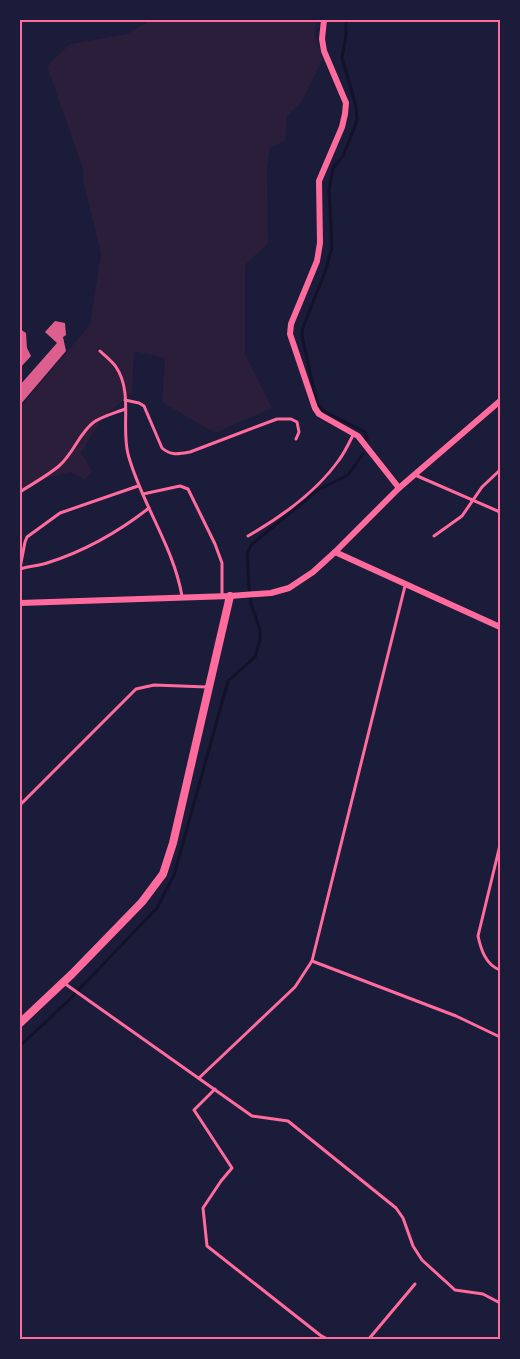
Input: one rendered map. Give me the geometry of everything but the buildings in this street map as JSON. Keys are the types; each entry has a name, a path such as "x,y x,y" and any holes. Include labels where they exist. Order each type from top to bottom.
{"street":[{"path":"324,20 322,39 324,51 346,103 345,114 342,127 319,182 320,243 317,261 291,324 291,343 319,414 354,433 399,488"},
{"path":"20,603 226,596 271,593 289,588 313,572 399,488 501,401"},
{"path":"335,552 501,627"},
{"path":"20,1023 142,902 163,874 173,843 209,687 226,596"}],"lane":[{"path":"100,351 115,365 121,376 125,400 127,450 138,486 175,564 182,598"},
{"path":"125,400 144,406 162,448 176,455 190,452 277,419 291,419 297,422 299,432 296,439"},
{"path":"20,492 58,466 72,453 92,423 125,410"},
{"path":"248,536 286,510 317,484 339,460 354,433"},
{"path":"434,536 462,516 482,487 501,470"},
{"path":"415,475 501,512"},
{"path":"138,486 60,513 27,537 20,569 45,564 87,548 124,528 149,508"},
{"path":"143,494 180,486 188,489 222,563 226,596"},
{"path":"199,1078 296,987 312,961 405,584"},
{"path":"20,805 136,690 154,685 209,687"},
{"path":"501,845 478,936 480,948 486,959 494,968 501,970"},
{"path":"312,961 456,1016 501,1037"},
{"path":"63,982 252,1116 288,1121 396,1208 422,1260 455,1290 483,1294 501,1303"},
{"path":"214,1089 194,1110 232,1168 203,1208 207,1246 329,1340"},
{"path":"368,1340 415,1284"}],"shaded area":[{"path":"151,20 318,20 314,33 323,59 302,101 287,116 285,141 270,148 267,168 268,243 245,265 245,354 272,408 215,433 162,402 165,358 134,351 132,393 103,417 81,453 92,471 85,479 70,472 40,480 20,491 20,407 90,325 101,254 83,179 84,172 47,66 70,44 127,34"}],"waterway":[{"path":"346,20 342,58 356,106 357,121 343,156 333,168 329,189 332,248 302,330 302,336 317,403 325,412 365,432 367,439"},
{"path":"20,1046 68,1001 157,908 174,875 228,681 255,657 260,640 260,630 251,604 249,586 247,554 251,545 318,490 348,475 363,454"}]}
